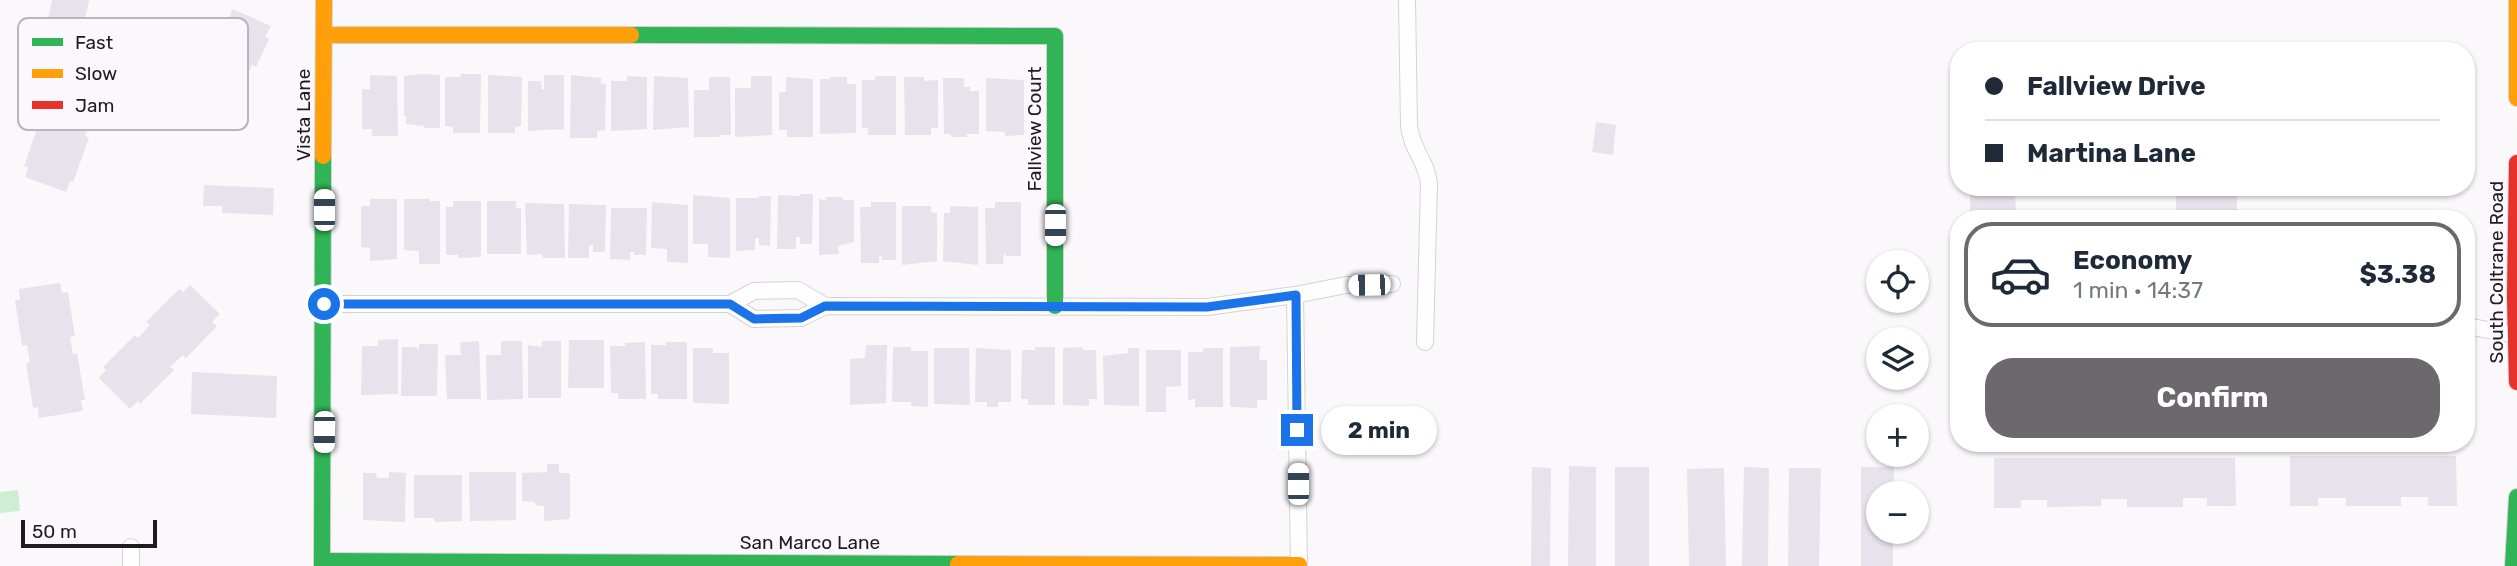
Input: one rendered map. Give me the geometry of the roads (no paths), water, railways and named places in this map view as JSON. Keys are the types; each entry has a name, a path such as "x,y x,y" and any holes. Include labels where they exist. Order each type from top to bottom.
{"street":[{"name":"Vista Lane","path":"322,564 324,0"},
{"path":"1408,0 1409,127 1411,142 1428,171 1429,184 1425,342"},
{"path":"2516,0 2517,98"},
{"name":"Fallview Court","path":"324,35 1055,36 1055,306"},
{"name":"South Coltrane Road","path":"2517,163 2517,382"},
{"path":"730,304 754,319 801,318 825,306 1207,307 1346,285 1392,284"},
{"path":"324,304 730,304 754,290 798,290 825,306"},
{"path":"1296,295 1299,565"},
{"path":"2475,328 2516,335"},
{"path":"2513,566 2517,497"},
{"path":"131,547 131,566"},
{"name":"San Marco Lane","path":"322,564 1299,565"}]}
